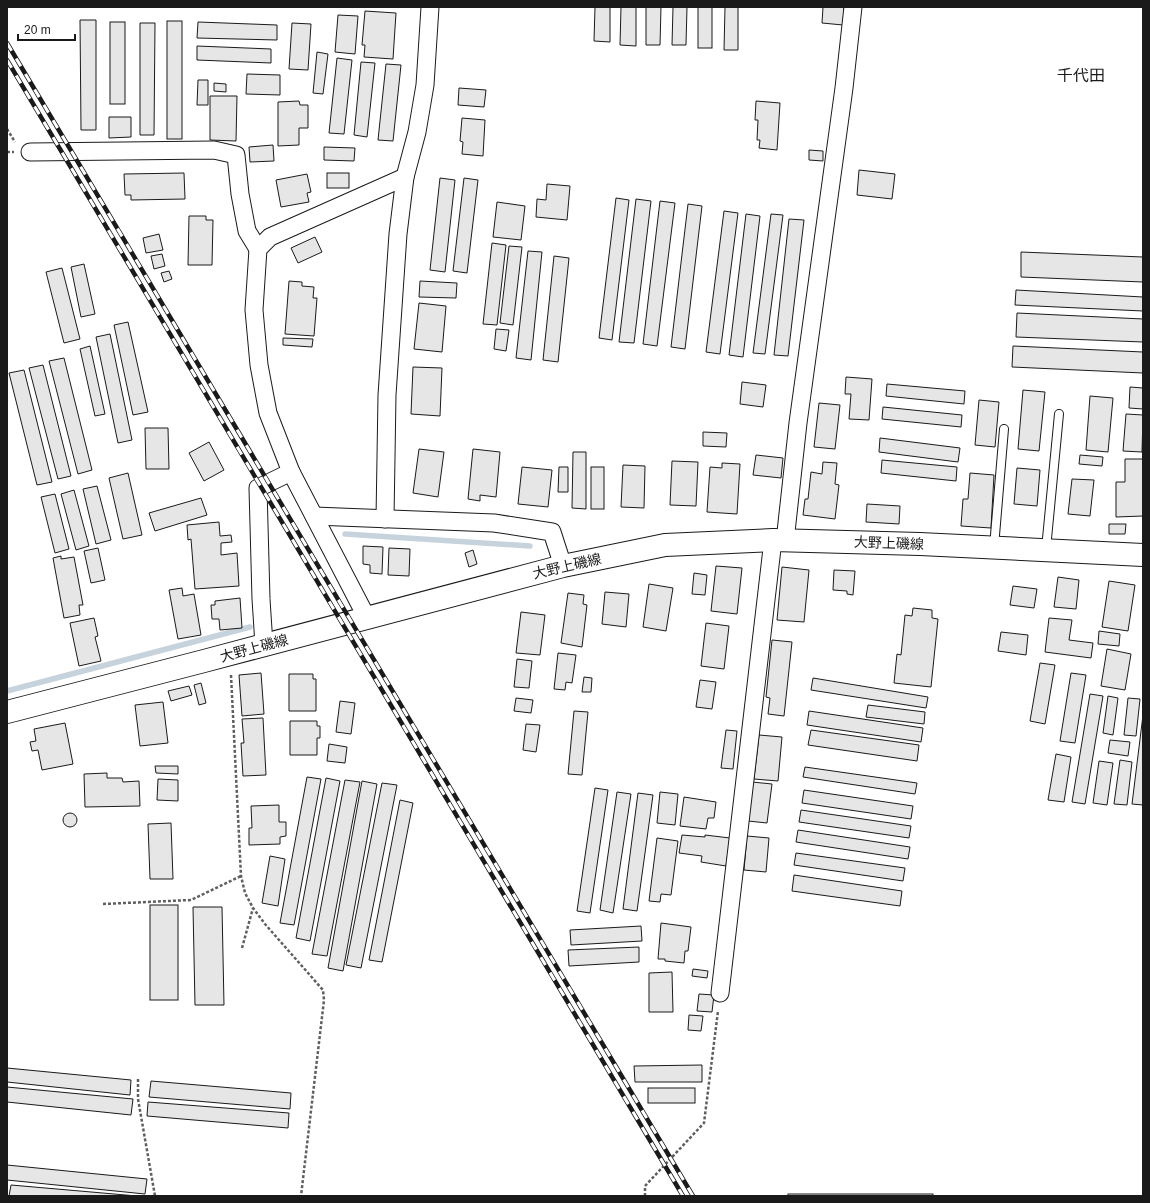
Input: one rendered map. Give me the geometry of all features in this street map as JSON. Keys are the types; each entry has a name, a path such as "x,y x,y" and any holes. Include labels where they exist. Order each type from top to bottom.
{"main road":[{"name":"大野上磯線","path":"7,712 563,566 665,545 779,540 920,544 1143,555"}],"street":[{"path":"385,519 387,395 398,234 406,177 417,132 425,86 430,7"},
{"path":"720,993 779,540 798,423 843,95 853,7"},
{"path":"24,149 214,150 236,155 240,194 248,231 258,249 254,310 259,365 268,413 291,472 367,618"},
{"path":"258,249 270,238 406,177"},
{"path":"264,645 261,599 258,488 291,472"},
{"path":"314,516 494,523 552,532 563,566"}],"lane":[{"path":"1045,550 1059,414"},
{"path":"994,548 1004,429"}],"path":[{"path":"7,129 24,149"},
{"path":"227,655 230,668 233,704 241,876 245,893 253,908 265,924 323,990 324,1000 301,1196"},
{"path":"103,904 191,900 241,876"},
{"path":"242,948 253,908"},
{"path":"645,1196 645,1186 704,1123 720,993"},
{"path":"138,1079 138,1099 155,1196"}],"building":[{"path":"595,7 610,7 610,42 594,41"},
{"path":"621,7 636,7 636,46 620,45"},
{"path":"646,7 661,7 660,45 646,45"},
{"path":"673,7 687,7 686,45 672,45"},
{"path":"698,7 712,7 712,48 698,48"},
{"path":"725,7 738,7 738,50 724,50"},
{"path":"823,7 844,7 843,25 822,23"},
{"path":"365,11 396,13 393,59 364,57 365,45 362,45"},
{"path":"338,15 358,16 355,54 335,52"},
{"path":"80,20 96,20 96,130 81,130"},
{"path":"167,21 182,21 182,139 167,139"},
{"path":"110,22 125,22 125,104 110,104"},
{"path":"198,22 277,25 277,40 197,38"},
{"path":"140,23 155,23 154,135 140,135"},
{"path":"292,23 311,24 308,70 289,69"},
{"path":"197,46 271,49 271,63 197,60"},
{"path":"317,52 328,54 323,94 313,93"},
{"path":"337,58 352,60 344,134 329,133"},
{"path":"361,62 375,63 367,137 354,135"},
{"path":"386,64 401,65 393,141 378,140"},
{"path":"247,74 280,75 280,95 246,94"},
{"path":"198,80 208,80 208,105 197,105"},
{"path":"214,83 226,84 226,92 214,91"},
{"path":"459,88 486,90 484,107 458,105"},
{"path":"210,96 237,96 236,141 210,140"},
{"path":"299,101 300,105 308,105 308,128 299,128 299,145 278,146 278,102"},
{"path":"756,101 780,103 777,150 759,148 760,140 757,140 758,120 755,120"},
{"path":"109,117 131,117 131,137 109,138"},
{"path":"462,118 485,120 483,156 462,154 463,142 460,141"},
{"path":"273,145 274,161 250,162 249,147"},
{"path":"324,147 355,148 354,161 324,160"},
{"path":"809,150 823,151 823,161 809,160"},
{"path":"859,170 895,174 892,199 857,195"},
{"path":"184,173 185,199 131,200 131,195 125,195 124,174"},
{"path":"327,173 349,173 349,188 327,188"},
{"path":"307,174 311,192 307,193 309,202 281,207 276,180"},
{"path":"440,178 455,180 445,272 430,270"},
{"path":"464,178 478,180 467,273 453,271"},
{"path":"547,184 570,186 567,220 536,217 537,199 546,200"},
{"path":"616,198 629,200 612,340 599,338"},
{"path":"636,199 651,201 634,343 619,342"},
{"path":"660,201 675,203 657,346 643,344"},
{"path":"497,202 525,206 521,240 493,237"},
{"path":"688,204 702,206 685,349 671,347"},
{"path":"724,211 738,213 720,354 706,352"},
{"path":"746,214 760,216 743,357 729,355"},
{"path":"771,214 783,215 765,354 753,353"},
{"path":"189,216 206,216 206,220 213,220 212,265 188,265"},
{"path":"789,219 804,220 788,356 774,355"},
{"path":"159,234 163,250 146,253 143,238"},
{"path":"315,237 322,252 298,263 291,248"},
{"path":"492,243 506,245 497,325 483,324"},
{"path":"509,246 522,247 513,325 500,323"},
{"path":"528,251 542,252 531,360 516,358"},
{"path":"1021,252 1143,257 1143,282 1021,277"},
{"path":"162,254 165,266 154,269 151,256"},
{"path":"554,256 569,258 558,362 543,360"},
{"path":"84,264 95,314 81,317 71,267"},
{"path":"62,268 80,339 64,343 46,272"},
{"path":"169,271 172,279 164,282 161,273"},
{"path":"289,281 302,282 302,286 314,287 313,298 317,298 314,336 285,334"},
{"path":"420,281 457,283 456,298 419,297"},
{"path":"1016,290 1143,297 1143,311 1015,305"},
{"path":"419,303 446,306 442,352 414,349"},
{"path":"1017,313 1143,319 1143,342 1016,337"},
{"path":"128,322 148,412 133,415 114,325"},
{"path":"496,329 509,330 506,351 494,349"},
{"path":"110,334 132,440 118,443 96,337"},
{"path":"283,338 313,339 312,347 283,345"},
{"path":"90,346 105,414 95,416 80,349"},
{"path":"1013,346 1143,352 1143,373 1012,367"},
{"path":"64,358 92,470 78,474 49,361"},
{"path":"43,365 71,476 58,479 29,368"},
{"path":"413,367 442,368 440,416 411,414"},
{"path":"24,370 52,482 37,485 9,373"},
{"path":"846,377 872,379 869,420 849,419 851,394 845,394"},
{"path":"742,382 766,385 763,407 740,404"},
{"path":"887,384 965,391 964,404 886,396"},
{"path":"1130,387 1143,388 1143,409 1129,408"},
{"path":"1023,390 1045,392 1039,451 1018,449"},
{"path":"1090,396 1113,398 1108,452 1086,450"},
{"path":"979,400 999,402 995,447 975,445"},
{"path":"819,403 840,405 835,449 814,447"},
{"path":"883,407 962,415 961,427 882,419"},
{"path":"1126,414 1143,415 1142,452 1123,451"},
{"path":"145,428 168,428 169,469 146,469"},
{"path":"703,432 727,433 726,447 703,446"},
{"path":"880,438 960,448 958,462 879,452"},
{"path":"209,442 224,470 204,481 189,453"},
{"path":"419,449 444,452 438,497 413,493"},
{"path":"473,449 500,452 496,497 480,495 480,501 468,499"},
{"path":"573,452 586,452 586,509 572,508"},
{"path":"756,455 783,458 781,478 753,475"},
{"path":"1080,455 1103,457 1102,466 1079,464"},
{"path":"1125,459 1143,459 1143,516 1116,517 1116,482 1125,482"},
{"path":"882,460 957,467 956,481 881,473"},
{"path":"672,461 698,462 696,506 670,505"},
{"path":"823,462 837,463 835,484 839,485 835,519 803,515 805,499 808,499 811,472 822,474"},
{"path":"722,463 740,464 737,514 707,512 710,467 722,468"},
{"path":"623,465 645,466 644,508 621,507"},
{"path":"522,467 552,470 548,507 518,504"},
{"path":"559,467 568,467 568,492 558,492"},
{"path":"591,467 604,467 604,509 591,509"},
{"path":"1017,468 1040,470 1037,506 1014,504"},
{"path":"128,473 142,535 123,539 109,478"},
{"path":"970,473 994,475 991,528 961,526 963,499 968,499"},
{"path":"1072,479 1094,480 1090,516 1068,514"},
{"path":"97,486 111,540 96,544 83,489"},
{"path":"74,490 89,546 76,550 61,494"},
{"path":"55,494 69,549 55,553 41,497"},
{"path":"201,498 207,515 155,531 149,513"},
{"path":"867,504 900,506 899,524 866,522"},
{"path":"219,522 220,536 231,535 232,542 221,543 221,555 237,553 239,586 195,589 191,539 188,540 187,525"},
{"path":"1109,524 1126,524 1125,534 1109,534"},
{"path":"363,546 383,547 382,574 370,573 370,565 363,564"},
{"path":"98,548 105,580 91,583 84,551"},
{"path":"389,548 410,549 409,576 388,575"},
{"path":"473,550 477,564 469,567 465,553"},
{"path":"61,556 61,559 74,557 83,605 79,605 80,615 64,618 53,558"},
{"path":"716,566 742,568 737,614 711,611"},
{"path":"782,567 809,570 804,622 777,620"},
{"path":"834,570 855,571 853,595 847,594 847,591 833,590"},
{"path":"694,573 707,575 705,595 692,594"},
{"path":"1058,577 1079,580 1076,609 1054,607"},
{"path":"1109,581 1135,585 1128,631 1102,627"},
{"path":"649,584 673,588 666,631 643,627"},
{"path":"1013,586 1037,589 1034,608 1010,605"},
{"path":"182,588 183,596 194,594 201,635 178,639 169,590"},
{"path":"605,592 629,594 626,627 602,624"},
{"path":"568,593 584,595 583,604 587,605 582,647 561,643"},
{"path":"240,598 242,628 220,630 219,619 212,619 211,605 215,605 215,601"},
{"path":"913,608 932,610 932,618 938,619 931,687 894,683 897,654 901,655 905,615 912,616"},
{"path":"521,612 545,615 540,655 516,653"},
{"path":"94,618 98,636 95,637 101,661 79,666 70,623"},
{"path":"1049,618 1072,620 1069,640 1093,643 1091,658 1045,652"},
{"path":"706,623 729,626 724,669 701,666"},
{"path":"1099,631 1120,634 1119,646 1098,644"},
{"path":"1001,632 1028,635 1026,655 998,651"},
{"path":"772,640 792,642 784,716 768,714 770,698 766,697"},
{"path":"1107,649 1131,654 1125,690 1101,686"},
{"path":"558,653 576,655 572,683 566,682 565,690 554,689"},
{"path":"517,659 532,661 529,688 514,687"},
{"path":"1040,663 1055,665 1045,724 1030,721"},
{"path":"261,673 264,714 242,716 239,675"},
{"path":"1071,673 1086,675 1075,743 1060,741"},
{"path":"289,674 313,674 313,679 316,679 316,711 289,711"},
{"path":"584,677 592,678 591,692 582,692"},
{"path":"813,678 928,697 926,708 811,690"},
{"path":"700,680 716,682 712,709 696,707"},
{"path":"201,683 206,703 199,705 194,685"},
{"path":"189,686 192,695 171,701 168,691"},
{"path":"1090,694 1103,696 1085,804 1072,802"},
{"path":"1108,696 1118,698 1113,735 1103,733"},
{"path":"516,698 533,700 531,713 514,711"},
{"path":"1128,698 1140,699 1136,736 1124,735"},
{"path":"340,701 355,703 351,734 336,732"},
{"path":"163,702 168,743 140,746 135,705"},
{"path":"868,705 925,712 924,724 866,717"},
{"path":"574,711 588,712 582,775 568,774"},
{"path":"809,711 923,728 921,742 807,725"},
{"path":"1143,715 1143,805 1132,804"},
{"path":"263,718 266,775 243,776 241,743 244,743 242,719"},
{"path":"290,721 317,721 317,726 320,726 320,738 317,738 317,755 290,755"},
{"path":"65,723 73,764 42,770 38,750 32,751 30,742 36,741 34,729"},
{"path":"526,724 540,725 536,752 523,750"},
{"path":"726,730 737,731 733,769 721,768"},
{"path":"811,730 919,745 917,761 808,745"},
{"path":"759,735 782,737 778,781 754,779"},
{"path":"1110,740 1130,742 1128,756 1108,753"},
{"path":"329,744 347,747 345,763 327,761"},
{"path":"1056,754 1071,757 1064,802 1048,800"},
{"path":"1120,760 1132,762 1127,805 1114,804"},
{"path":"1099,761 1113,763 1107,805 1093,803"},
{"path":"155,766 178,766 178,774 156,773"},
{"path":"805,767 917,783 915,794 803,777"},
{"path":"107,773 107,778 122,778 123,782 139,781 140,806 85,807 84,774"},
{"path":"307,777 321,779 294,925 280,923"},
{"path":"326,778 340,781 310,941 296,938"},
{"path":"158,779 178,780 178,801 157,800"},
{"path":"345,780 360,782 327,956 312,954"},
{"path":"362,781 377,784 343,971 328,968"},
{"path":"752,782 772,784 767,823 748,821"},
{"path":"382,783 397,785 361,968 346,965"},
{"path":"595,788 608,790 590,913 577,911"},
{"path":"804,790 913,806 911,819 802,803"},
{"path":"617,792 631,794 613,913 600,910"},
{"path":"660,792 678,794 675,825 657,823"},
{"path":"638,793 653,795 637,911 623,909"},
{"path":"684,797 716,802 714,818 708,818 706,829 680,826"},
{"path":"400,800 413,803 382,962 369,960"},
{"path":"279,805 279,822 286,822 286,836 280,837 280,844 249,845 249,828 252,828 251,806"},
{"path":"801,810 911,826 909,838 799,822"},
{"path":"67,813 73,813 77,817 77,823 73,827 67,827 63,823 63,817"},
{"path":"171,823 173,879 150,879 148,824"},
{"path":"798,830 910,847 908,859 796,842"},
{"path":"682,835 705,837 705,835 730,838 726,866 701,862 702,856 679,853"},
{"path":"747,836 769,838 766,872 744,870"},
{"path":"657,838 678,841 671,895 661,894 660,902 649,901"},
{"path":"796,853 905,868 903,881 794,865"},
{"path":"270,856 285,859 278,906 262,903"},
{"path":"794,875 902,891 900,906 792,891"},
{"path":"150,905 178,905 178,1000 150,1000"},
{"path":"193,907 222,907 224,1005 195,1005"},
{"path":"661,923 691,927 688,951 685,951 684,963 658,959"},
{"path":"641,926 642,941 571,945 570,930"},
{"path":"639,947 639,962 569,966 568,950"},
{"path":"693,969 708,971 707,978 692,976"},
{"path":"672,972 673,1012 649,1012 649,973"},
{"path":"699,994 714,995 712,1012 697,1011"},
{"path":"689,1015 703,1016 701,1031 688,1030"},
{"path":"702,1065 702,1082 635,1082 634,1066"},
{"path":"7,1068 131,1080 130,1095 7,1082"},
{"path":"151,1081 291,1093 290,1109 149,1097"},
{"path":"7,1087 133,1099 131,1115 7,1102"},
{"path":"648,1088 695,1088 695,1103 648,1103"},
{"path":"148,1102 289,1113 288,1128 147,1116"},
{"path":"7,1165 147,1179 145,1194 7,1180"},
{"path":"11,1185 137,1196 9,1196"},
{"path":"788,1194 933,1194 933,1196 788,1196"}],"waterway":[{"path":"345,534 530,546"},
{"path":"7,691 250,627"}],"railway":[{"path":"7,43 693,1196"},
{"path":"7,60 683,1196"}],"district":[{"name":"千代田","path":"1081,75"}]}
